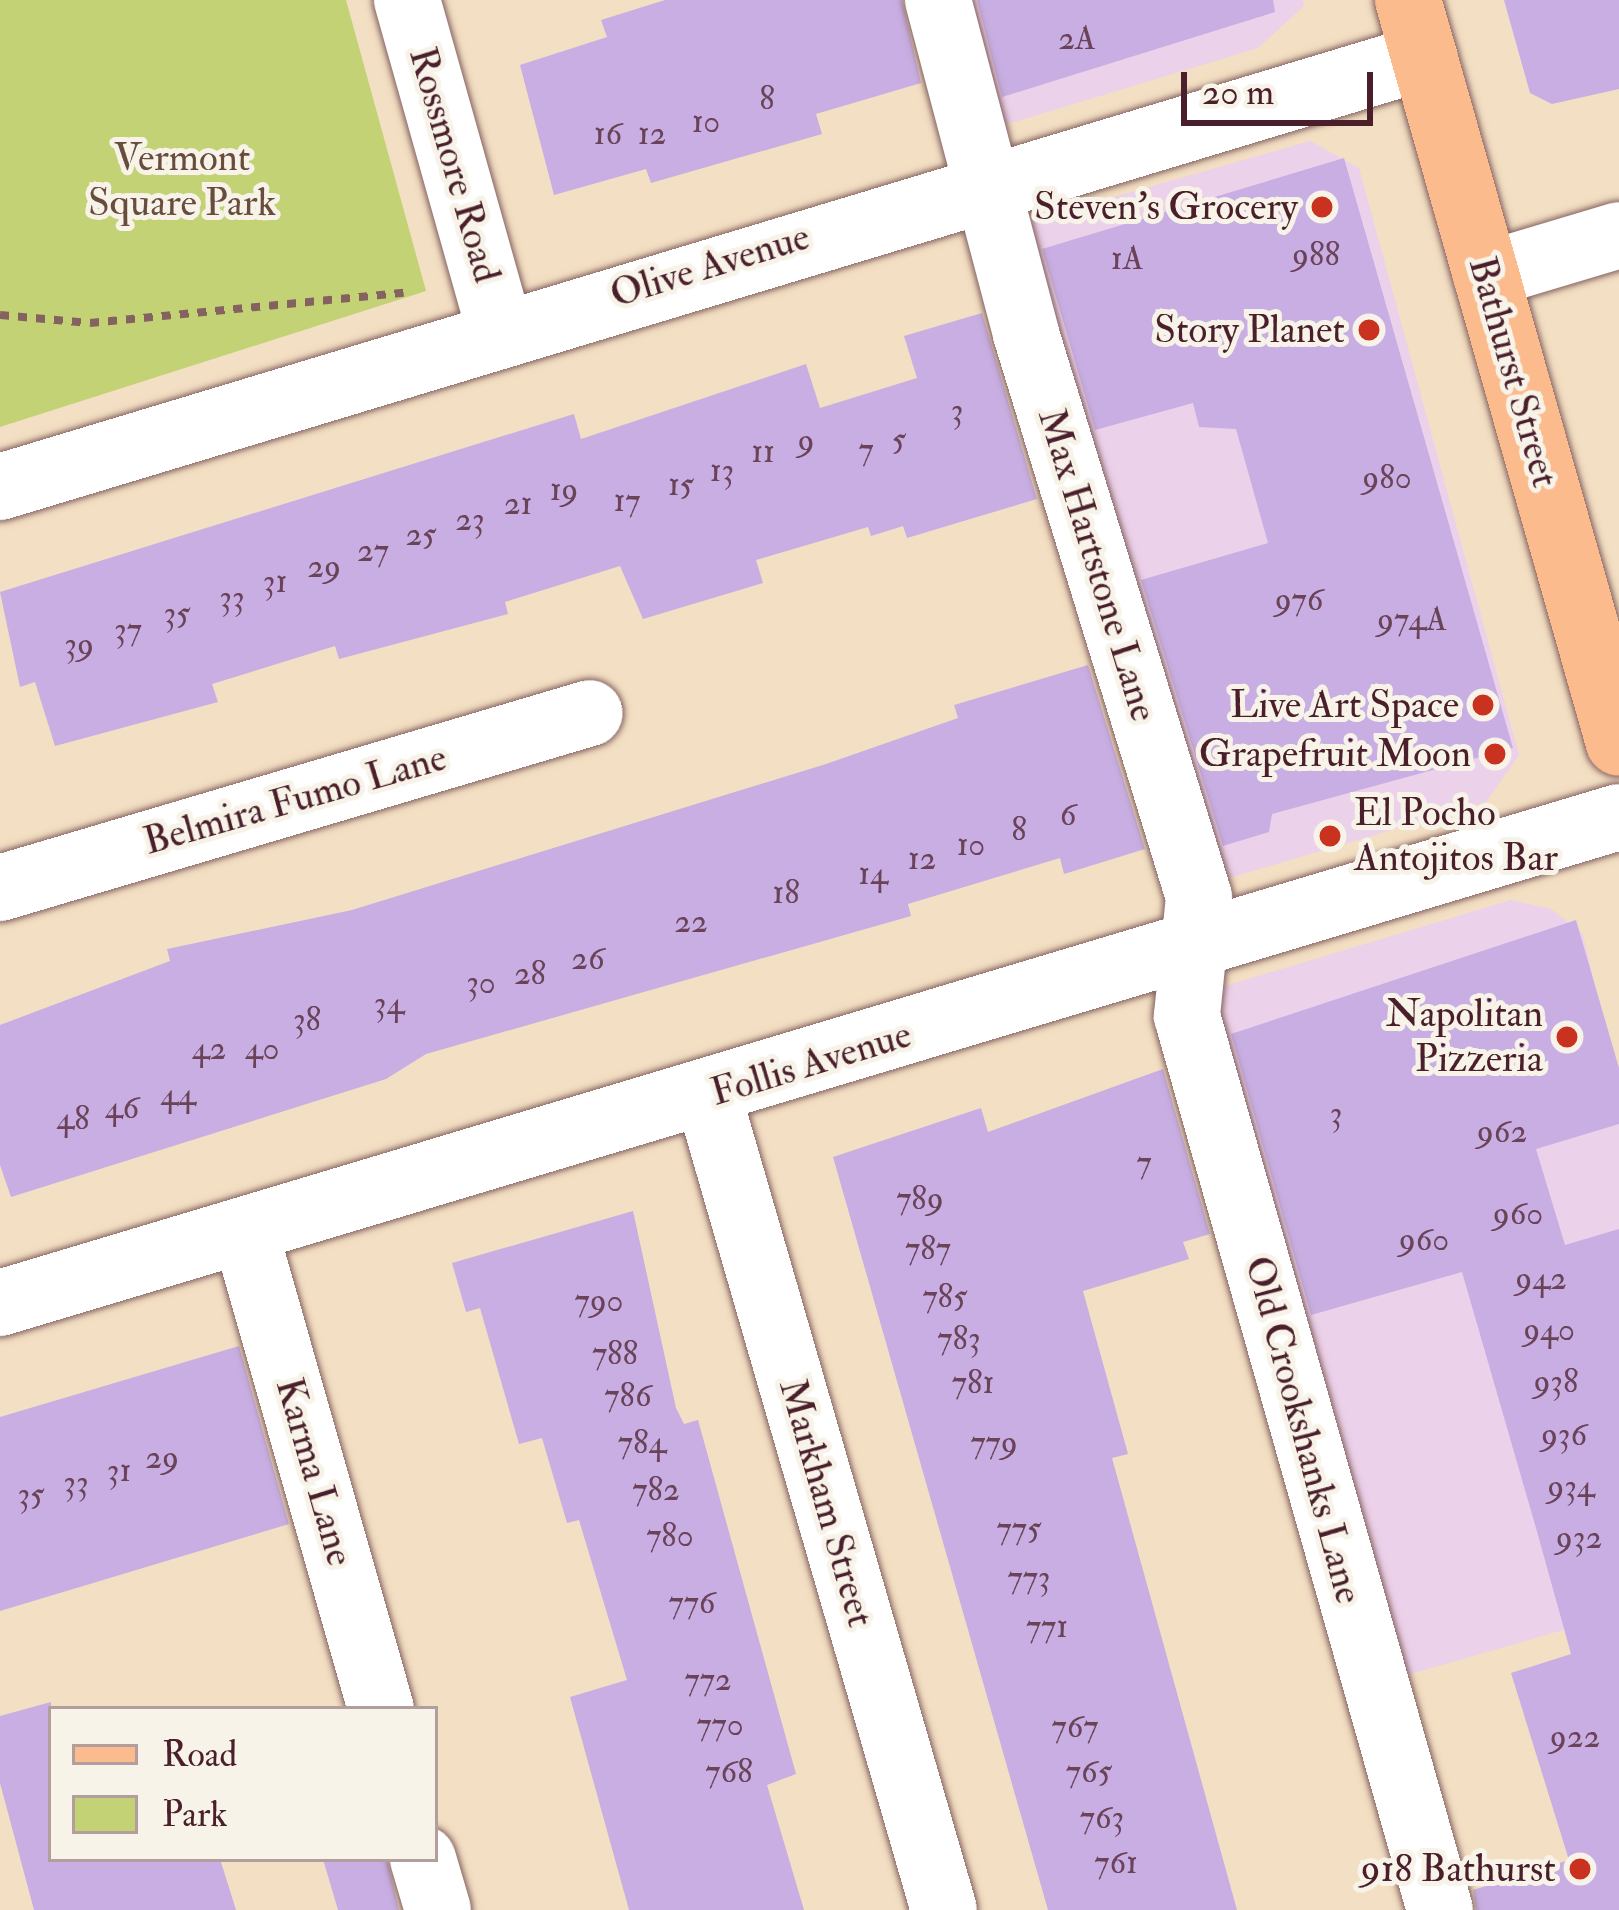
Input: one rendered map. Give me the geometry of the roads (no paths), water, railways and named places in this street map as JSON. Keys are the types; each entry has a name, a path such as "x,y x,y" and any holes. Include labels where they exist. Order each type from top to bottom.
{"main road":[{"name":"Bathurst Street","path":"1416,29 1619,743"}],"street":[{"name":"Rossmore Road","path":"407,0 500,330"},
{"name":"Max Hartstone Lane","path":"938,0 1198,897 1190,948"},
{"name":"Olive Avenue","path":"0,487 987,181 1416,29"},
{"path":"1486,275 1619,235"},
{"name":"Belmira Fumo Lane","path":"0,888 590,713"},
{"name":"Follis Avenue","path":"0,1303 246,1235 1619,817"},
{"name":"Old Crookshanks Lane","path":"1190,948 1187,1016 1440,1910"},
{"name":"Markham Street","path":"709,1095 944,1910"},
{"name":"Karma Lane","path":"246,1235 380,1706"},
{"path":"424,1862 438,1910"}],"place":[{"name":"Steven's Grocery","path":"1322,207"},
{"name":"Story Planet","path":"1369,330"},
{"name":"Live Art Space","path":"1483,705"},
{"name":"Grapefruit Moon","path":"1495,754"},
{"name":"El Pocho Antojitos Bar","path":"1330,836"},
{"name":"Napolitan Pizzeria","path":"1567,1037"},
{"name":"918 Bathurst","path":"1580,1869"}],"park label":[{"name":"Vermont Square Park","path":"182,182"}]}
